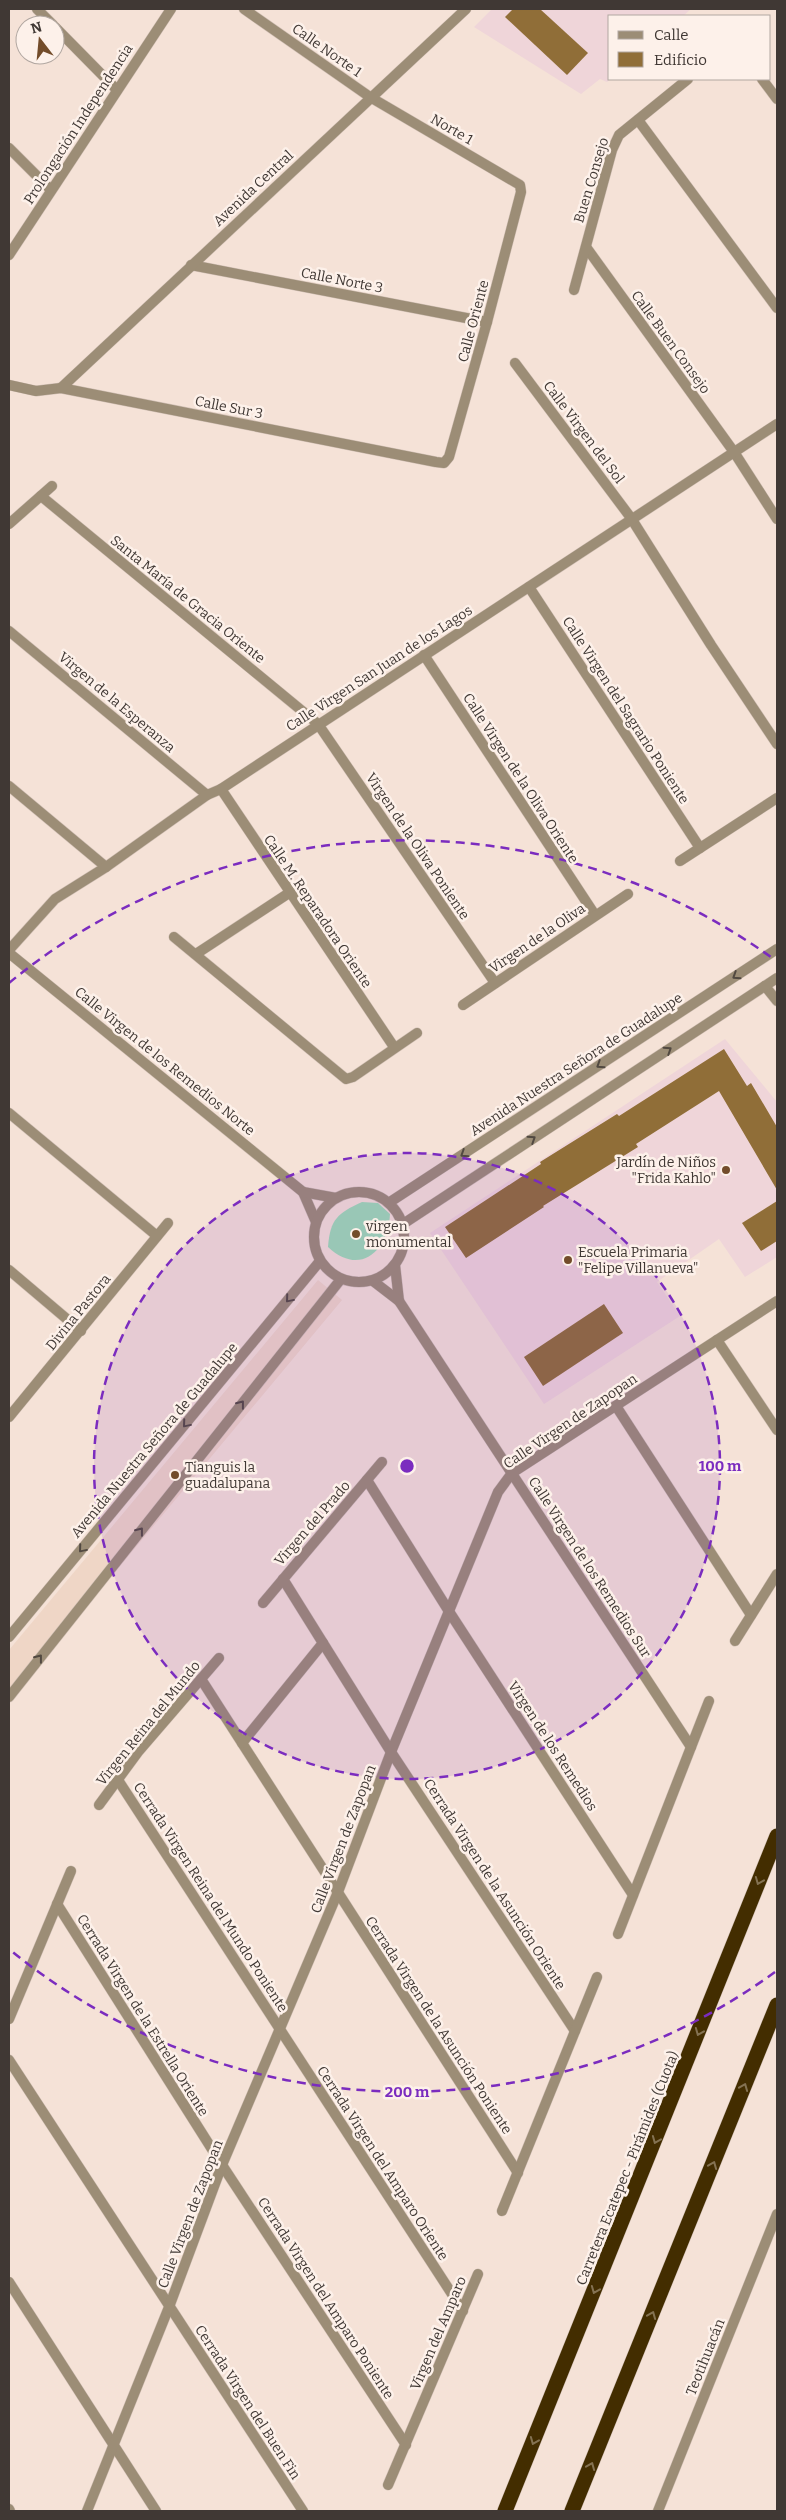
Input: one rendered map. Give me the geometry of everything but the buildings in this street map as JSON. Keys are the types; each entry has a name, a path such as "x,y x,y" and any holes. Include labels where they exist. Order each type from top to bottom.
{"highway":[{"name":"Carretera Ecatepec - Pirámides (Cuota)","path":"505,2511 777,1836"},
{"path":"572,2511 777,2005"}],"street":[{"name":"Prolongación Independencia","path":"9,255 171,9"},
{"name":"Calle Norte 1","path":"244,9 370,97"},
{"name":"Avenida Central","path":"60,388 466,9"},
{"path":"65,37 117,90"},
{"name":"Buen Consejo","path":"574,290 612,150 619,135 687,80"},
{"path":"763,80 777,99"},
{"name":"Norte 1","path":"370,97 520,185"},
{"path":"638,120 777,308"},
{"path":"9,148 51,190"},
{"name":"Calle Oriente","path":"444,462 449,457 487,322 520,185"},
{"name":"Calle Buen Consejo","path":"586,247 734,452 777,519"},
{"name":"Calle Norte 3","path":"191,265 487,322"},
{"name":"Calle Virgen del Sol","path":"516,363 631,518 711,645 777,744"},
{"name":"Calle Sur 3","path":"9,385 36,391 60,388 444,462"},
{"name":"Calle Virgen San Juan de los Lagos","path":"9,951 55,899 106,867 207,795 221,789 631,518 777,424"},
{"path":"9,524 52,486"},
{"name":"Santa María de Gracia Oriente","path":"41,496 318,724"},
{"name":"Calle Virgen del Sagrario Poniente","path":"529,587 700,848"},
{"name":"Virgen de la Esperanza","path":"9,631 207,795"},
{"name":"Calle Virgen de la Oliva Oriente","path":"424,655 595,915"},
{"name":"Virgen de la Oliva Poniente","path":"318,724 495,983"},
{"path":"9,786 106,867"},
{"name":"Calle M. Reparadora Oriente","path":"221,789 394,1047"},
{"path":"680,860 777,798"},
{"path":"196,954 289,893"},
{"name":"Virgen de la Oliva","path":"462,1004 628,894"},
{"path":"174,937 346,1079 354,1077 394,1047 417,1033"},
{"name":"Avenida Nuestra Señora de Guadalupe","path":"390,1202 777,949"},
{"name":"Calle Virgen de los Remedios Norte","path":"9,951 303,1192 316,1222"},
{"path":"403,1224 777,978"},
{"path":"765,986 777,1001"},
{"path":"9,1113 157,1236"},
{"path":"364,1191 378,1195 390,1202 398,1212 403,1224 405,1238 403,1252 395,1265 385,1274 372,1281 351,1282 329,1272 320,1261 315,1249 313,1236 316,1222 324,1208 336,1198 349,1192 364,1191"},
{"name":"Calle Virgen de los Remedios Norte","path":"303,1192 336,1198"},
{"name":"Divina Pastora","path":"9,1417 168,1223"},
{"name":"Avenida Nuestra Señora de Guadalupe","path":"9,1637 320,1261"},
{"name":"Calle Virgen de los Remedios Sur","path":"395,1265 399,1301"},
{"path":"9,1270 81,1331"},
{"path":"9,1697 341,1279"},
{"name":"Calle Virgen de los Remedios Sur","path":"372,1281 399,1301 691,1747"},
{"name":"Calle Virgen de Zapopan","path":"87,2511 169,2307 222,2165 281,2030 338,1892 391,1752 450,1613 498,1492 512,1473 777,1301"},
{"path":"717,1340 777,1430"},
{"path":"616,1406 751,1615"},
{"name":"Virgen del Prado","path":"263,1603 382,1462"},
{"name":"Virgen de los Remedios","path":"367,1480 450,1613 633,1895"},
{"path":"735,1641 777,1574"},
{"name":"Cerrada Virgen de la Asunción Oriente","path":"283,1579 391,1752 576,2031"},
{"path":"242,1743 323,1643"},
{"name":"Virgen Reina del Mundo","path":"99,1805 138,1752 219,1658"},
{"name":"Cerrada Virgen de la Asunción Poniente","path":"201,1679 518,2173"},
{"path":"618,1934 709,1701"},
{"name":"Cerrada Virgen Reina del Mundo Poniente","path":"118,1780 281,2030"},
{"path":"9,2019 71,1871"},
{"name":"Cerrada Virgen de la Estrella Oriente","path":"57,1904 222,2165"},
{"path":"502,2211 598,1977"},
{"name":"Cerrada Virgen del Amparo Oriente","path":"281,2030 463,2311"},
{"name":"Cerrada Virgen del Buen Fin","path":"9,2060 304,2511"},
{"name":"Cerrada Virgen del Amparo Poniente","path":"222,2165 406,2445"},
{"name":"Teotihuacán","path":"658,2511 777,2214"},
{"name":"Virgen del Amparo","path":"388,2485 478,2274"},
{"path":"9,2282 156,2511"}],"shaded area":[{"path":"492,9 691,9 684,15 608,15 608,80 610,80 607,82 600,79 581,94 474,27"},
{"name":"Escuela Primaria \"Felipe Villanueva\"","path":"725,1039 777,1102 777,1257 745,1277 719,1239 657,1282 680,1316 544,1404 430,1233"},
{"name":"Tianguis la guadalupana","path":"318,1280 342,1300 9,1699 9,1650"}],"green space":[{"path":"362,1202 378,1203 390,1214 388,1227 378,1249 370,1256 351,1260 340,1256 328,1247 329,1237 333,1223 337,1218"}],"place":[{"name":"Jardín de Niños \"Frida Kahlo\"","path":"726,1170"},
{"name":"virgen monumental","path":"356,1234"},
{"name":"Escuela Primaria \"Felipe Villanueva\"","path":"568,1260"},
{"name":"Tianguis la guadalupana","path":"175,1475"}]}
